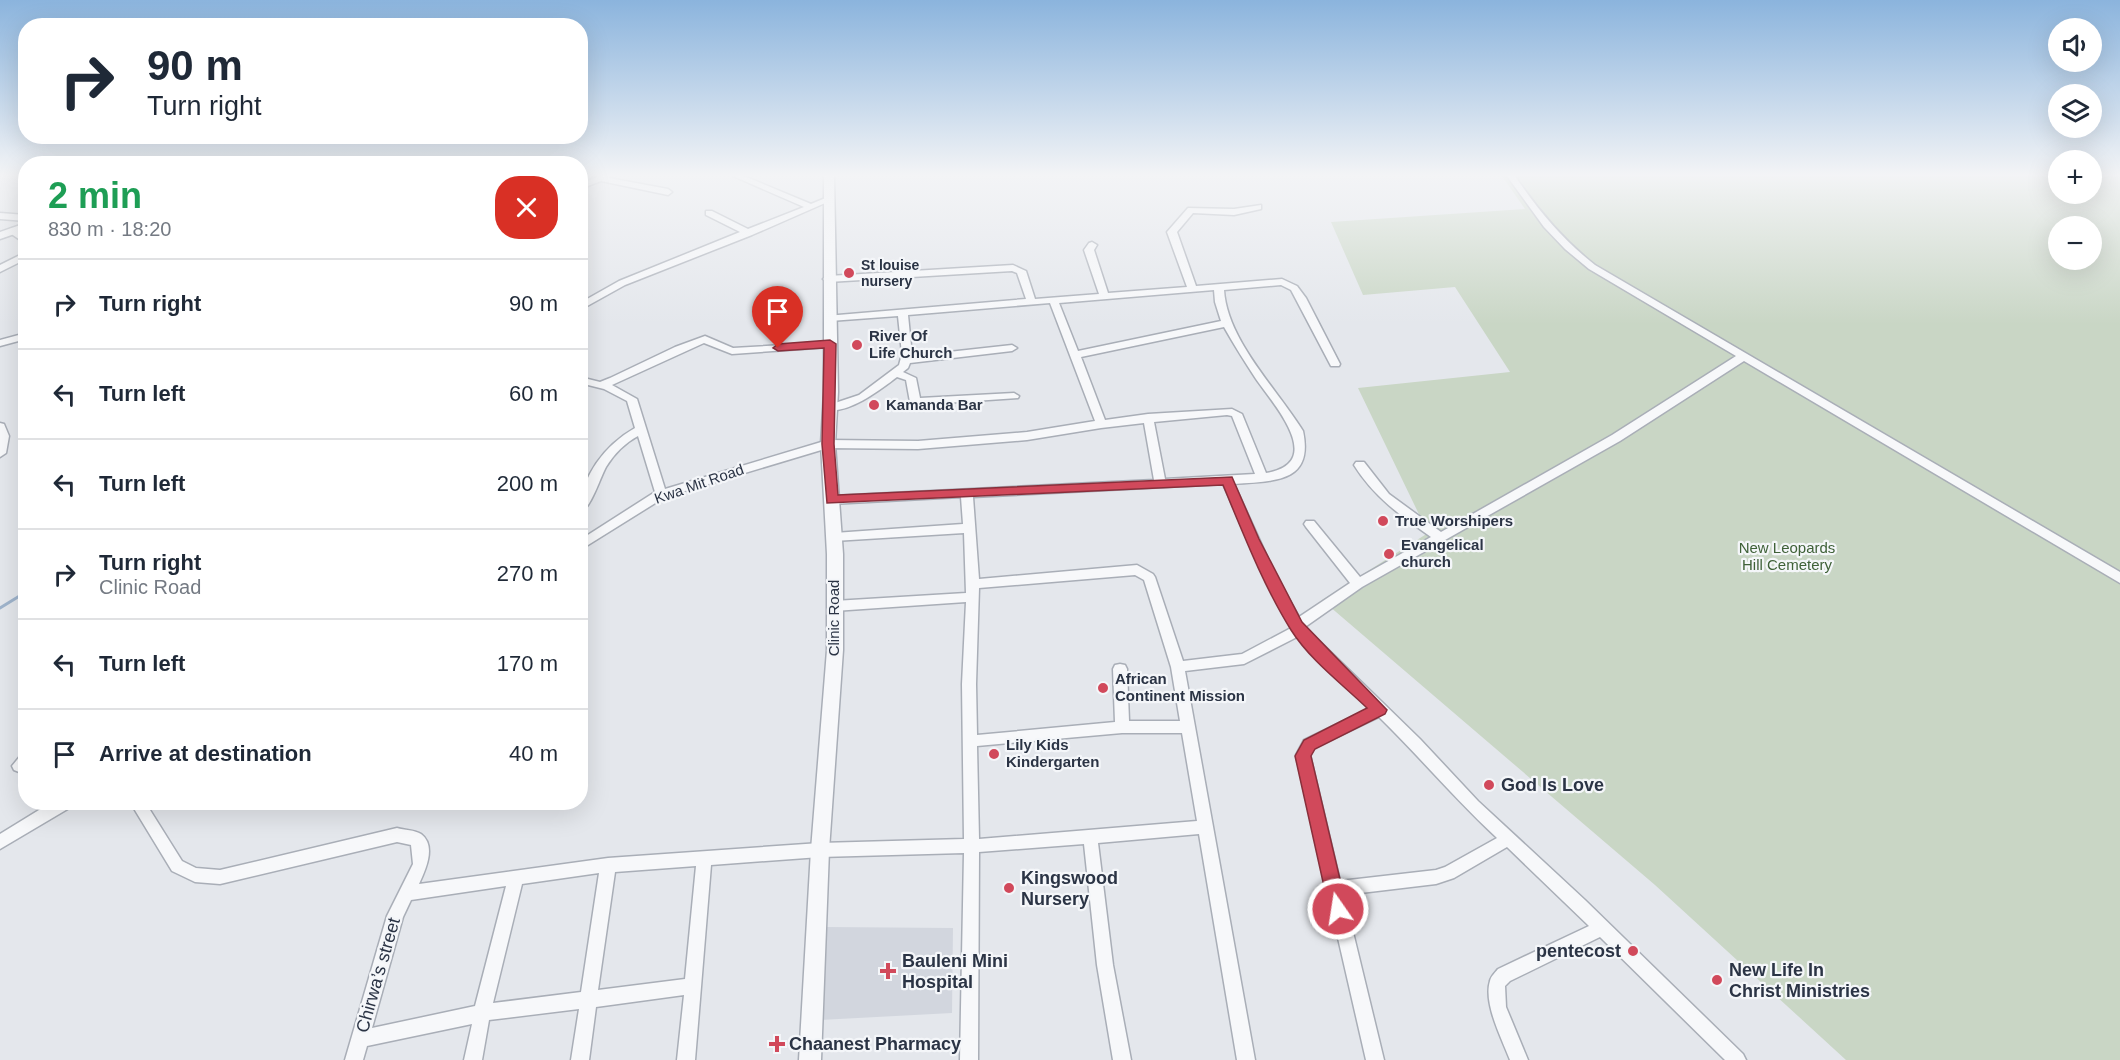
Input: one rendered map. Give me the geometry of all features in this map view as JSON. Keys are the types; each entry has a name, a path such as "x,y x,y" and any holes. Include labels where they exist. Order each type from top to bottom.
{"street":[{"path":"734,225 749,233"},
{"path":"588,303 622,284 767,225"},
{"name":"Clinic Road","path":"810,1060 820,850 830,745 835,650 834,537 828,444 830,318 828,225"},
{"path":"1178,225 1172,232 1192,288"},
{"path":"1548,225 1574,253 1592,267 2120,578"},
{"path":"0,236 18,229"},
{"path":"13,231 18,235"},
{"path":"1092,245 1089,250 1104,296"},
{"path":"0,269 18,259"},
{"path":"828,279 1012,268 1021,272 1031,301"},
{"path":"830,318 1277,282 1290,285 1300,298 1335,364"},
{"path":"831,500 1227,480 1287,473 1297,465 1301,443 1289,416 1227,324 1218,299 1219,286"},
{"path":"1053,299 1101,424"},
{"path":"830,408 863,397 896,374 906,360 903,312"},
{"path":"1076,355 1227,324"},
{"path":"0,343 18,338"},
{"path":"600,385 626,377 653,362 705,339 732,351 830,344"},
{"path":"906,360 1012,348"},
{"path":"1178,667 1244,659 1298,628 1358,584 1616,438 1744,356"},
{"path":"896,374 911,378 915,402 1014,396"},
{"path":"588,382 632,399 661,494"},
{"name":"Kwa Mit Road","path":"588,541 661,494 828,444 918,445 1027,436 1148,418 1233,412 1237,414 1262,477"},
{"path":"1148,418 1160,482"},
{"path":"0,427 3,436 0,453"},
{"path":"588,492 604,457 623,438 641,429"},
{"path":"1360,465 1370,483 1393,505 1440,537"},
{"path":"1227,480 1252,539 1298,628 1379,710 1415,742 1473,806 1737,1060"},
{"path":"967,493 972,591 969,1060"},
{"path":"1310,524 1358,584"},
{"path":"834,537 969,528"},
{"path":"834,606 972,591 1100,573 1143,572 1151,581 1178,667 1246,1060"},
{"path":"1120,669 1122,727"},
{"path":"1375,1060 1304,762 1304,749 1379,710"},
{"path":"971,741 1122,727 1187,727"},
{"path":"0,842 53,810"},
{"name":"Chirwa’s street","path":"141,810 169,857 177,866 186,872 207,878 236,874 397,835 412,836 420,845 421,864 395,916 354,1060"},
{"path":"407,893 608,865 820,850 972,846 1204,827"},
{"path":"1090,835 1105,965 1122,1060"},
{"path":"1334,889 1436,877 1449,873 1508,839"},
{"path":"686,1060 704,859"},
{"path":"580,1060 608,865"},
{"path":"473,1060 482,1013 516,877"},
{"path":"1519,1060 1498,1007 1497,983 1504,975 1602,928"},
{"path":"359,1039 482,1013 693,986"}],"shaded area":[{"name":"Bauleni Mini Hospital","path":"827,927 953,928 952,1013 820,1020"}],"green space":[{"name":"New Leopards Hill Cemetery","path":"1333,225 2048,225 2048,270 2102,270 2102,225 2120,225 2120,1060 1846,1060 1655,885 1322,600 1428,533 1358,388 1510,372 1455,287 1363,295"}],"waterway":[{"path":"0,608 18,597"}],"place":[{"name":"St louise nursery","path":"849,273"},
{"name":"River Of Life Church","path":"857,345"},
{"name":"Kamanda Bar","path":"874,405"},
{"name":"True Worshipers","path":"1383,521"},
{"name":"Evangelical church","path":"1389,554"},
{"name":"African Continent Mission","path":"1103,688"},
{"name":"Lily Kids Kindergarten","path":"994,754"},
{"name":"God Is Love","path":"1489,785"},
{"name":"Kingswood Nursery","path":"1009,888"},
{"name":"pentecost","path":"1633,951"},
{"name":"Bauleni Mini Hospital","path":"888,971"},
{"name":"New Life In Christ Ministries","path":"1717,980"},
{"name":"Chaanest Pharmacy","path":"777,1044"}],"route":[{"path":"778,348 830,344 831,392 828,444 831,500 1227,480 1252,539 1296,626 1310,644 1379,710 1309,744 1304,749 1303,756 1318,827 1338,909"}]}
